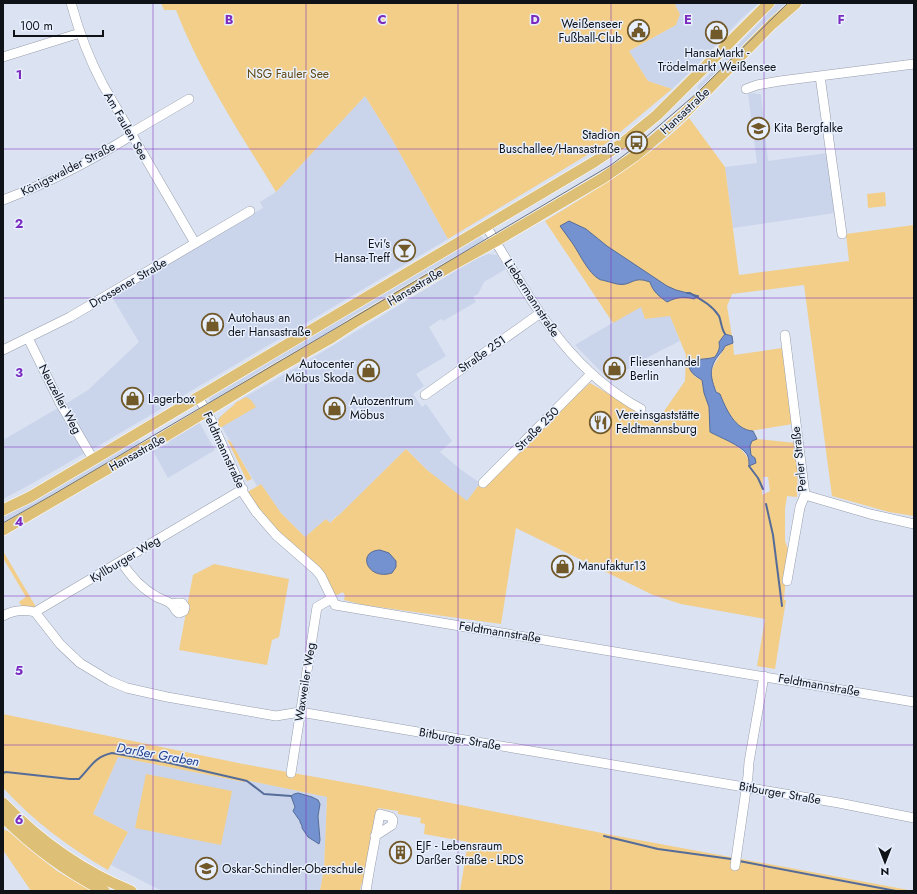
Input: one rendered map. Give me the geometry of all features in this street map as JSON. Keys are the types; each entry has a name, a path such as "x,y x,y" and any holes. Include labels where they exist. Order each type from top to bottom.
{"main road":[{"name":"Hansastraße","path":"3,510 30,496 370,296 594,162 642,128 769,3"},
{"name":"Hansastraße","path":"3,530 159,440 449,267 603,178 635,156 686,112 748,48 796,3"},
{"path":"4,810 25,838 55,862 86,882 104,891"},
{"path":"4,810 64,856 94,874 131,891"}],"street":[{"name":"Am Faulen See","path":"71,3 80,33 103,85 195,243"},
{"path":"3,57 80,33"},
{"path":"746,89 757,85 914,64"},
{"path":"820,76 842,234"},
{"name":"Königswalder Straße","path":"3,200 38,186 102,154 131,134 189,99"},
{"name":"Drossener Straße","path":"3,350 70,317 250,211"},
{"name":"Liebermannstraße","path":"486,226 539,314 557,337 591,374 641,409"},
{"name":"Straße 251","path":"425,395 539,314"},
{"name":"Perler Straße","path":"785,335 805,494 800,507 787,581"},
{"name":"Neuzeller Weg","path":"28,338 60,403 93,459"},
{"name":"Straße 250","path":"483,483 591,374"},
{"name":"Feldtmannstraße","path":"197,397 207,411 243,489 256,512 276,534 316,570 335,605 914,702"},
{"name":"Kyllburger Weg","path":"35,612 243,489"},
{"path":"805,494 870,514 914,524"},
{"path":"120,561 144,589 172,604"},
{"name":"Waxweiler Weg","path":"291,773 317,607 331,599"},
{"path":"3,616 14,611 21,610 35,612"},
{"name":"Bitburger Straße","path":"35,612 52,636 80,663 110,681 127,688 167,698 276,716 300,712 839,803 914,818"},
{"path":"735,866 747,788 749,762 764,676"},
{"path":"366,891 376,836"}],"shaded area":[{"path":"678,3 759,3 741,19 672,89 648,81 629,51 676,25 675,5"},
{"path":"775,3 792,3 702,92 697,87 761,21"},
{"path":"748,94 761,94 768,161 827,153 835,213 733,228 725,167 757,163"},
{"path":"365,96 393,141 448,239 93,449 64,405 88,390 139,342 112,297 189,250 263,208 260,202 276,192"},
{"path":"481,236 486,241 213,403 208,398"},
{"path":"488,254 497,255 506,269 484,282 478,294 473,297 476,302 443,321 441,319 429,327 446,356 416,374 424,386 413,394 422,407 426,404 452,441 440,452 480,483 467,502 427,470 406,449 337,517 336,516 330,523 326,519 305,537 281,513 261,484 257,486 217,419 243,398 314,357 457,270"},
{"name":"Fliesenhandel Berlin","path":"641,306 645,319 670,315 680,341 652,355 609,380 575,345"},
{"path":"58,408 85,453 3,499 3,440"},
{"path":"199,422 215,450 168,478 153,451 169,443 168,441"},
{"path":"138,439 142,446 3,526 3,517"},
{"path":"118,757 244,782 245,780 327,797 324,869 320,891 162,891 111,865 128,832 93,814"}],"green space":[{"name":"NSG Fauler See","path":"161,3 678,3 675,5 680,14 676,25 629,51 648,81 672,89 607,143 448,239 393,141 365,96 276,192 209,81 176,10 164,10"},
{"path":"689,118 725,167 739,275 849,261 846,234 914,225 914,516 889,512 832,496 804,285 732,294 727,306 732,336 727,334 715,357 707,360 694,376 702,380 704,393 709,407 710,432 737,446 748,459 755,458 751,455 750,446 752,441 757,439 796,443 798,461 797,497 787,496 785,509 785,541 788,549 784,600 786,600 775,669 757,666 765,619 681,604 653,595 516,528 501,624 364,605 344,600 345,596 343,592 337,595 333,594 269,524 246,493 261,484 281,513 305,537 326,519 330,523 406,449 427,470 467,501 478,486 484,488 540,429 590,383 633,408 660,417 685,381 686,355 670,316 645,319 641,307 613,323 545,221 620,174 673,133","holes":["763,477 768,477 770,491 762,495"]},
{"path":"885,192 886,206 868,208 867,194"},
{"path":"733,343 734,355 782,348 793,424 750,431 739,426 731,416 713,384 711,373 725,345"},
{"path":"246,397 251,400 256,407 220,428 217,422 221,416 235,403"},
{"path":"227,439 231,442 252,479 247,481"},
{"path":"3,551 36,607 23,608 19,602 26,597 3,558"},
{"path":"214,564 289,579 279,637 272,640 267,665 179,650 193,575"},
{"path":"3,714 243,764 914,891 460,891 468,842 424,834 425,824 420,823 421,818 398,814 398,811 378,808 365,879 361,885 360,891 320,891 324,869 327,797 245,780 244,782 118,757 93,814 128,832 108,870 80,853 52,833 27,812 3,788"},
{"path":"146,774 232,791 221,845 135,828"},
{"path":"3,830 8,831 57,871 91,891 31,891 3,850"}],"water":[{"path":"569,221 586,229 607,246 667,286 699,296 694,299 680,298 667,302 659,296 650,282 644,280 636,280 626,284 617,284 600,280 588,268 560,226"},
{"path":"725,334 732,336 733,343 725,346 713,365 711,374 716,392 720,394 732,418 741,427 753,431 757,439 752,441 750,446 751,455 755,458 756,463 749,466 748,456 743,450 710,432 709,407 704,393 702,380 693,373 688,363 694,360 715,357 719,350 719,342"},
{"path":"380,550 389,553 396,561 396,567 392,573 376,573 371,570 368,565 368,555"},
{"path":"298,793 318,800 320,804 318,816 319,844 308,837 293,811 295,807 291,796"}],"waterway":[{"path":"687,293 690,293 713,309 719,316 725,334"},
{"path":"749,466 758,478 763,489"},
{"path":"766,504 773,535 782,606"},
{"name":"Darßer Graben","path":"3,773 6,772 79,779 93,763 101,757 112,753 165,762 247,781 264,794 291,796"},
{"path":"604,836 658,849 731,859"},
{"path":"739,861 896,891"}],"tram line":[{"path":"3,523 611,165 631,150 697,93 788,3"}],"place":[{"name":"Weißenseer Fußball-Club","path":"638,31"},
{"name":"HansaMarkt - Trödelmarkt Weißensee","path":"717,32"},
{"name":"Kita Bergfalke","path":"758,128"},
{"name":"Stadion Buschallee/Hansastraße","path":"636,142"},
{"name":"Evi's Hansa-Treff","path":"405,251"},
{"name":"Autohaus an der Hansastraße","path":"213,325"},
{"name":"Fliesenhandel Berlin","path":"614,369"},
{"name":"Autocenter Möbus Skoda","path":"369,371"},
{"name":"Lagerbox","path":"133,399"},
{"name":"Autozentrum Möbus","path":"334,408"},
{"name":"Vereinsgaststätte Feldtmannsburg","path":"600,422"},
{"name":"Manufaktur13","path":"563,566"},
{"name":"EJF - Lebensraum Darßer Straße - LRDS","path":"401,853"},
{"name":"Oskar-Schindler-Oberschule","path":"207,869"}]}
